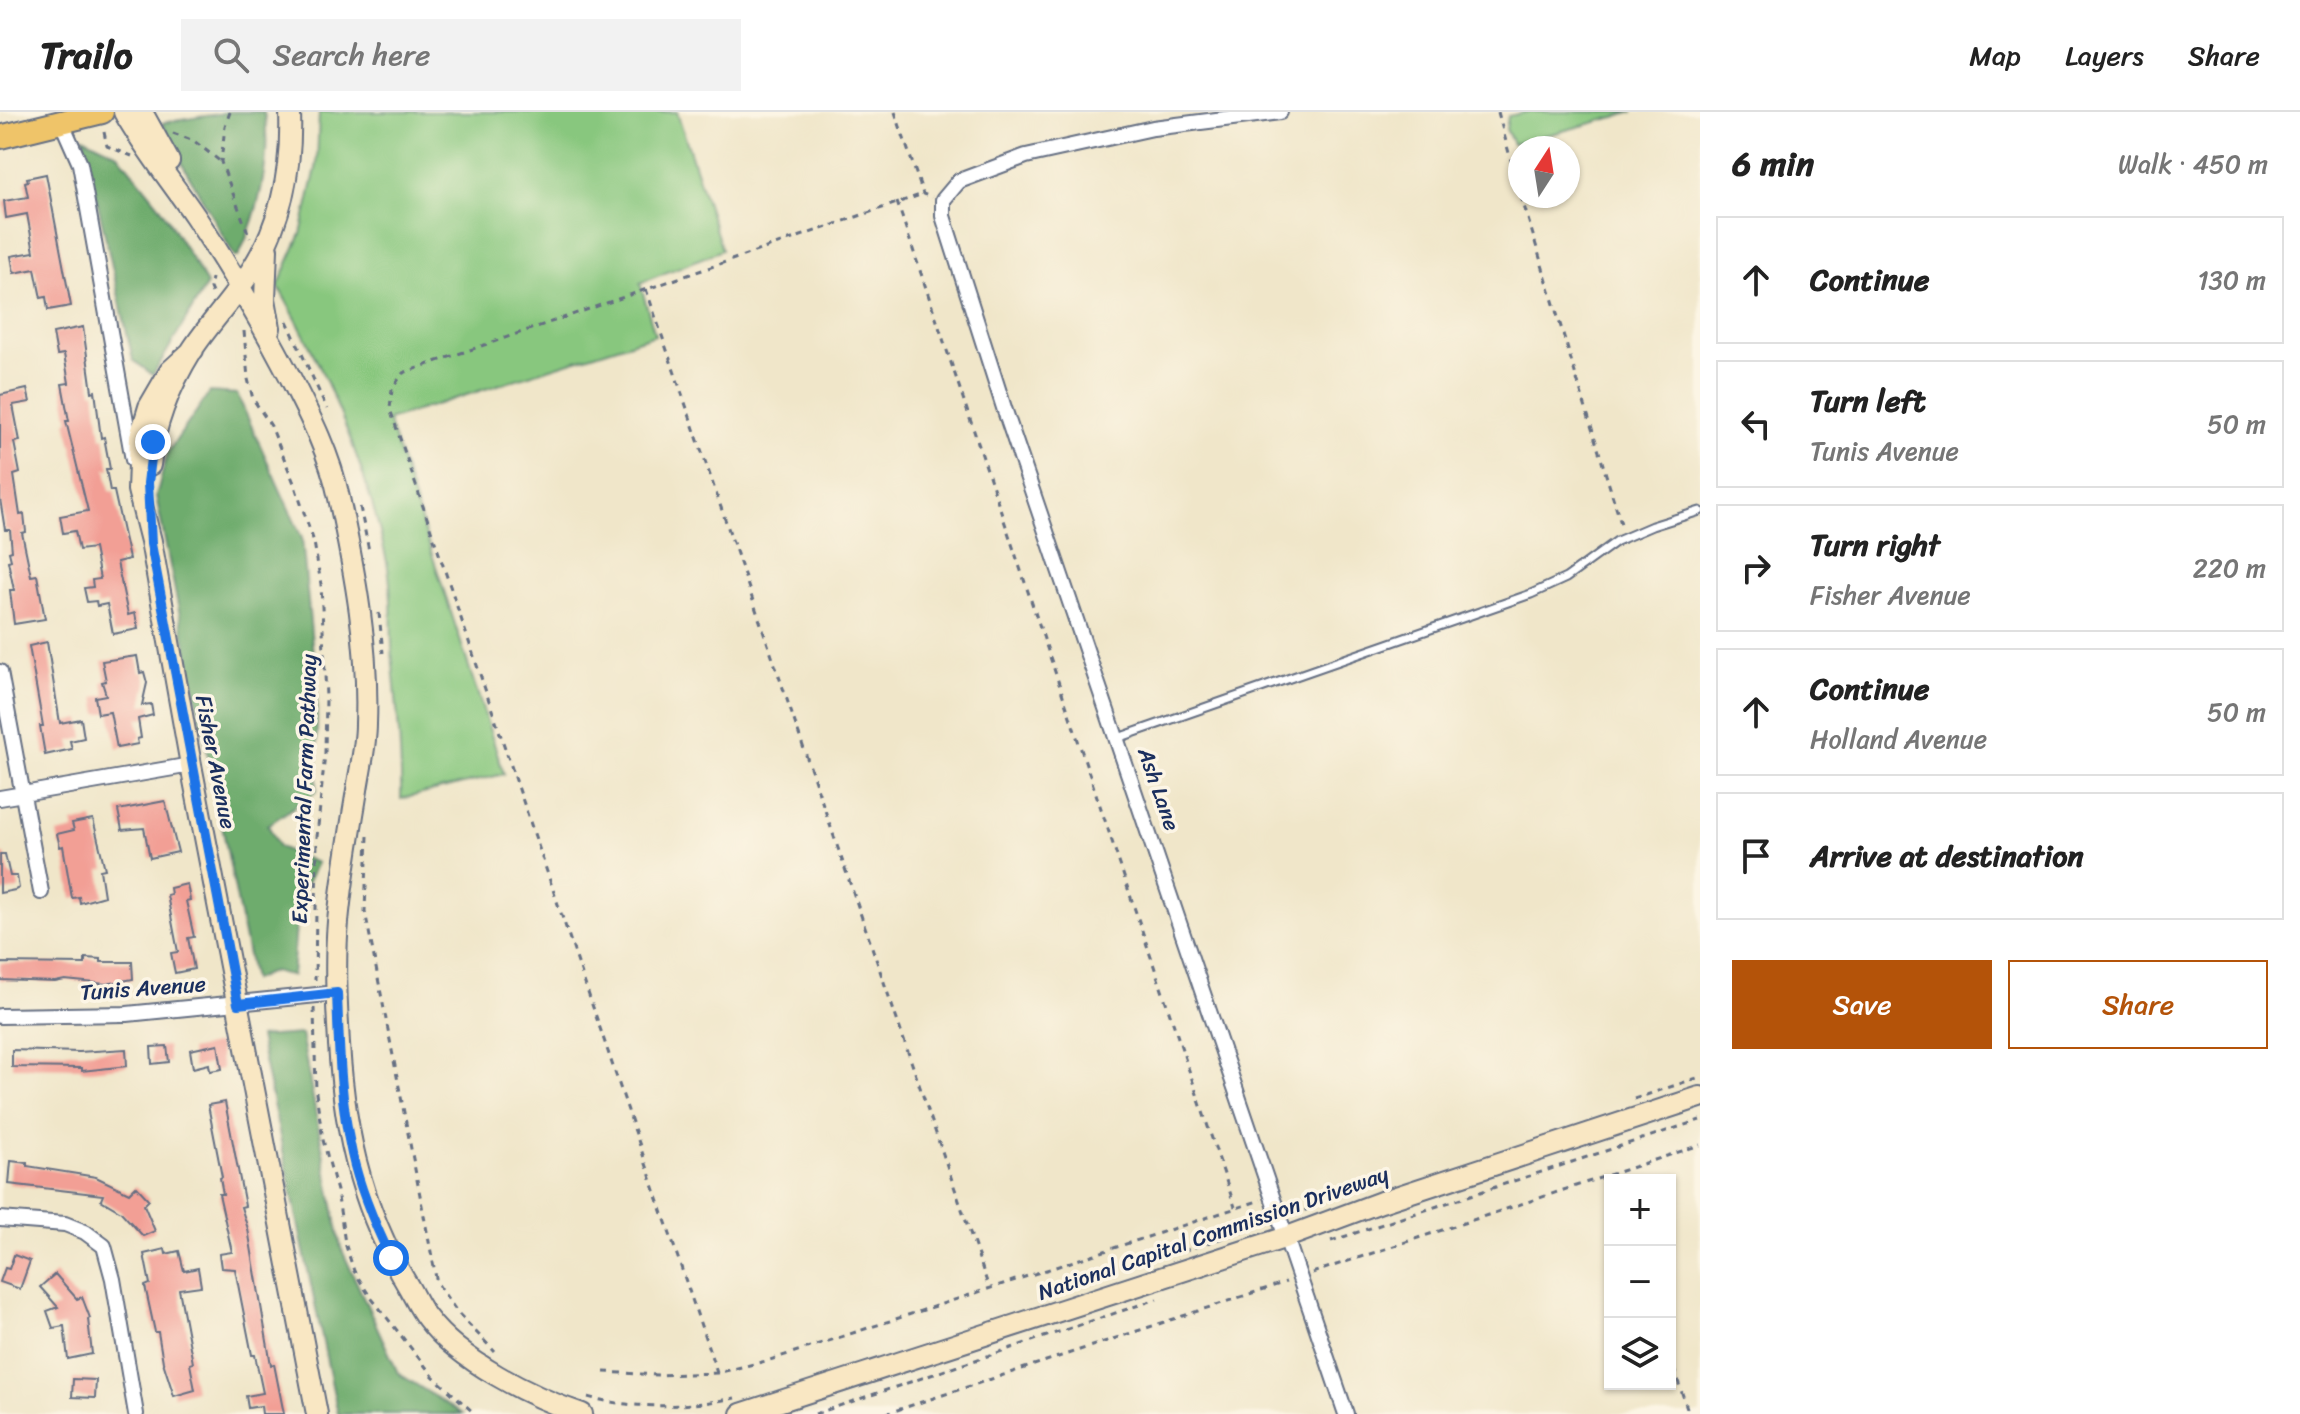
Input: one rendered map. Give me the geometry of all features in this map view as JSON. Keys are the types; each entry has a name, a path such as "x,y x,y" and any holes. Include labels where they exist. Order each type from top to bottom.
{"main road":[{"path":"0,137 102,112"}],"street":[{"path":"124,112 240,287 272,343 309,416 338,491 359,592 366,728 338,926 340,1083 352,1155 371,1214 391,1258 427,1318 455,1346 524,1391 582,1414"},
{"path":"142,112 181,182 193,214"},
{"path":"151,541 148,483 153,442 163,411 193,350 240,287 259,240 279,210 290,143 290,112"},
{"path":"943,200 959,181 1026,156 1153,128 1280,112"},
{"name":"Fisher Avenue","path":"61,121 80,164 138,490 151,541 191,765 317,1414"},
{"name":"Ash Lane","path":"943,200 943,216 958,266 1346,1414"},
{"path":"259,240 272,343"},
{"path":"138,490 140,437 149,407 170,371 193,350"},
{"path":"0,672 41,892"},
{"path":"0,798 191,765"},
{"name":"Tunis Avenue","path":"0,1016 127,1014 337,993"},
{"name":"National Capital Commission Driveway","path":"743,1405 1284,1228 1381,1202 1700,1097"},
{"path":"0,1219 65,1224 85,1232 104,1246 113,1279 136,1414"}],"lane":[{"path":"1118,738 1531,594 1566,578 1625,538 1700,511"}],"path":[{"path":"221,162 225,126 230,112"},
{"path":"895,112 923,194"},
{"path":"1498,112 1508,150"},
{"path":"163,131 194,141 221,162 259,240"},
{"path":"717,1373 390,409 392,389 403,373 897,202 923,194 943,200"},
{"path":"897,202 1235,1207"},
{"path":"1524,208 1625,538"},
{"path":"646,289 989,1288"},
{"path":"287,320 330,416"},
{"name":"Experimental Farm Pathway","path":"241,323 253,399 271,426 294,483 314,542 321,584 326,711 317,837 314,984"},
{"path":"359,505 370,560"},
{"path":"378,607 383,653"},
{"path":"369,834 365,911 437,1283 457,1312 495,1352"},
{"path":"1625,1102 1700,1077"},
{"path":"1619,1174 1700,1145"},
{"path":"885,1414 1604,1179"},
{"path":"604,1372 717,1373 770,1360 1235,1207 1274,1197"},
{"path":"1176,1253 1284,1228 1311,1208"},
{"path":"1676,1375 1689,1414"},
{"path":"576,1392 591,1398 652,1407 707,1403 743,1405"}],"green space":[{"path":"230,112 264,112 266,130 265,167 258,203 239,255 235,257 162,123"},
{"path":"677,112 722,250 640,283 655,335 388,420 504,774 401,799 387,562 368,490 343,420 313,352 278,286 301,234 317,164 319,113"},
{"path":"1528,112 1634,112 1543,136 1509,136 1506,129 1508,116"},
{"path":"83,137 118,154 159,205 207,284 153,375 133,360"},
{"path":"210,392 237,394 302,538 317,696 317,791 268,825 279,847 317,863 298,901 292,976 273,971 253,980 156,496 168,452"},
{"path":"301,1034 341,1248 398,1373 462,1414 338,1414 259,1037"}],"building":[{"path":"46,174 71,306 48,310 46,297 41,298 35,269 14,273 11,256 34,252 27,214 6,218 4,201 28,197 27,178"},
{"path":"83,327 92,392 95,391 101,438 104,437 110,469 106,469 110,491 114,491 129,559 117,562 128,615 135,613 138,629 113,634 107,604 97,606 96,601 87,602 84,588 93,587 92,580 100,579 94,548 79,550 75,531 63,533 60,516 88,511 66,421 69,421 62,384 69,383 64,354 57,355 53,333"},
{"path":"27,389 30,402 13,405 20,441 14,442 20,473 14,475 20,515 24,514 26,532 22,533 31,576 37,575 45,619 14,624 10,590 14,590 8,561 11,560 9,552 12,551 10,530 5,530 0,499 0,395"},
{"path":"47,642 60,723 81,719 84,738 70,741 72,749 45,755 29,646"},
{"path":"137,656 140,673 144,672 147,683 142,705 151,704 153,715 138,719 141,738 137,739 138,744 117,748 110,712 98,714 95,697 106,695 102,682 106,681 102,661"},
{"path":"165,801 178,852 150,858 144,828 122,830 118,810"},
{"path":"93,819 105,869 100,870 104,896 80,903 79,897 72,898 63,846 60,847 57,834 74,830 72,823"},
{"path":"0,854 5,854 10,876 17,876 19,888 0,893"},
{"path":"187,884 190,900 186,901 194,937 188,938 194,969 175,973 171,953 178,952 167,895 171,894 170,888"},
{"path":"85,958 101,959 101,962 132,962 133,979 106,984 65,980 0,980 0,963 85,964"},
{"path":"218,1044 222,1069 210,1071 209,1064 193,1068 190,1050"},
{"path":"167,1046 169,1062 152,1064 151,1047"},
{"path":"126,1049 127,1066 82,1071 82,1068 12,1067 12,1050 79,1052"},
{"path":"225,1102 245,1206 241,1207 248,1229 271,1365 274,1364 284,1414 262,1414 261,1406 248,1408 246,1396 263,1393 235,1269 221,1268 219,1254 232,1252 219,1194 223,1194 222,1177 208,1105"},
{"path":"11,1161 96,1177 129,1193 136,1186 149,1200 144,1205 155,1231 143,1236 121,1212 101,1200 103,1195 9,1184"},
{"path":"165,1249 166,1254 179,1251 184,1271 198,1268 201,1286 179,1289 195,1390 174,1396 145,1286 150,1284 144,1254"},
{"path":"14,1255 30,1261 20,1289 0,1282"},
{"path":"55,1274 77,1299 82,1297 90,1318 92,1354 68,1359 64,1326 53,1328 47,1311 58,1307 40,1287"},
{"path":"73,1379 96,1380 95,1398 72,1397"}],"route":[{"path":"153,442 148,483 151,544 238,1004 337,993 340,1083 352,1155 371,1214 391,1258"}]}
